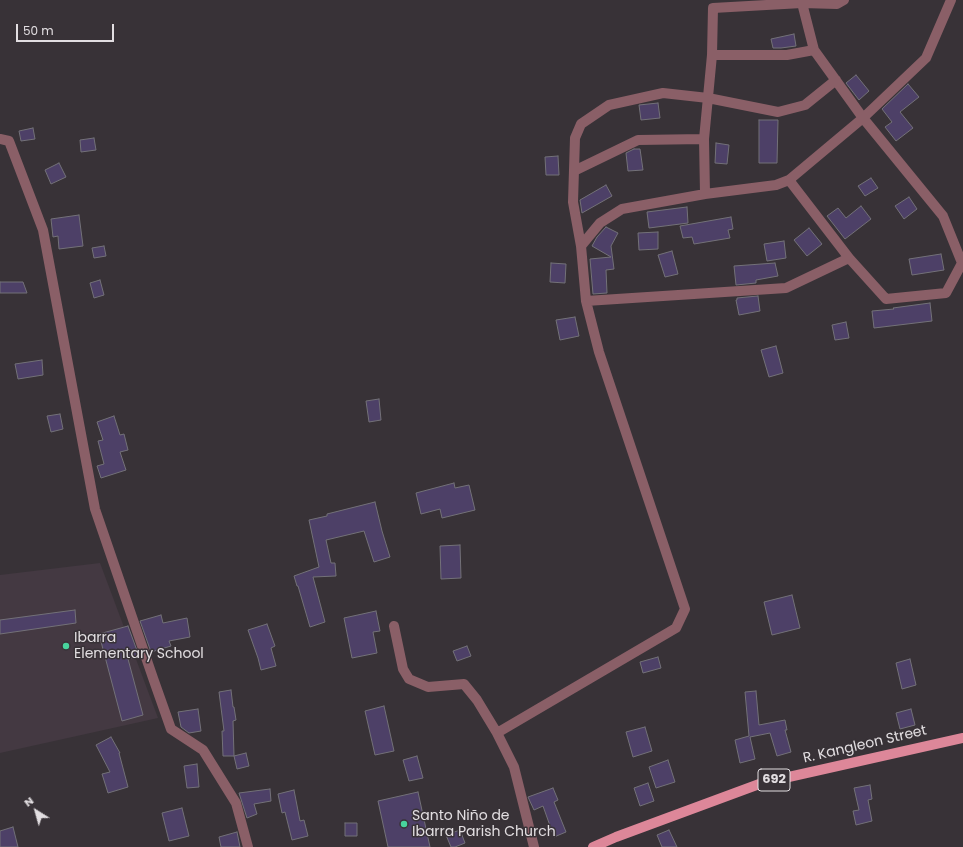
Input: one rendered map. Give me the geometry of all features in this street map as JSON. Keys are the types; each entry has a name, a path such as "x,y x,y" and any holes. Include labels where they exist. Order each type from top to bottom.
{"main road":[{"name":"R. Kangleon Street","path":"593,847 616,837 762,783 963,738"}],"street":[{"path":"705,194 704,139 712,55 713,8 802,3 837,4 844,0"},
{"path":"581,246 600,223 622,209 705,194 776,185 789,180 863,118 926,58 951,0"},
{"path":"789,180 849,258 886,299 946,293 962,263 943,216 863,118 814,50 802,3"},
{"path":"712,55 787,55 814,50"},
{"path":"497,733 676,628 685,609 599,352 586,301 581,246 573,202 575,138 581,124 609,105 662,92 708,98 778,112 805,106 836,80"},
{"path":"0,139 9,141 43,230 95,509 158,692 171,729 203,750 236,803 248,847"},
{"path":"574,171 638,140 704,139"},
{"path":"586,301 786,288 849,258"},
{"path":"394,626 403,670 409,679 428,687 464,684 477,700 497,733 514,767 534,847"}],"shaded area":[{"name":"Ibarra Elementary School","path":"100,563 158,718 0,753 0,575"}],"building":[{"path":"794,34 796,46 773,48 771,39"},
{"path":"856,75 869,91 859,100 846,83"},
{"path":"908,84 919,97 900,112 913,128 896,141 885,127 892,122 882,109"},
{"path":"658,103 660,118 641,120 639,105"},
{"path":"759,120 778,120 777,163 759,163"},
{"path":"33,128 35,139 21,141 19,131"},
{"path":"94,138 96,150 81,152 80,140"},
{"path":"716,143 729,145 727,164 715,163"},
{"path":"634,149 640,149 643,170 628,171 626,153"},
{"path":"558,156 559,175 546,175 545,157"},
{"path":"59,163 66,177 51,184 45,170"},
{"path":"871,178 878,188 865,196 858,186"},
{"path":"606,185 612,196 582,213 580,200"},
{"path":"909,197 917,209 904,219 895,206"},
{"path":"861,206 871,219 845,239 827,216 838,208 846,218"},
{"path":"687,207 688,223 649,228 647,212"},
{"path":"79,215 83,246 59,249 58,236 53,237 51,219"},
{"path":"731,217 733,229 728,230 730,238 694,244 692,237 683,238 680,226"},
{"path":"606,227 618,233 611,246 614,269 606,270 607,293 593,294 590,259 611,257 592,246 597,237"},
{"path":"809,228 822,244 807,256 794,240"},
{"path":"658,232 658,249 639,250 638,233"},
{"path":"784,241 786,258 767,261 764,244"},
{"path":"104,246 106,256 94,258 92,248"},
{"path":"672,251 678,274 665,277 658,255"},
{"path":"941,254 944,270 912,275 909,259"},
{"path":"551,263 566,264 565,283 550,282"},
{"path":"775,263 778,276 756,280 756,283 736,285 734,266"},
{"path":"100,280 104,295 94,298 90,283"},
{"path":"0,282 23,282 27,293 0,293"},
{"path":"758,296 760,311 739,315 736,300 737,298"},
{"path":"930,303 932,321 874,328 872,311"},
{"path":"575,317 579,336 560,340 556,320"},
{"path":"846,322 849,338 835,340 832,325"},
{"path":"776,346 783,373 769,377 761,350"},
{"path":"42,360 43,375 18,379 15,364"},
{"path":"379,399 381,420 369,422 366,401"},
{"path":"60,414 63,429 51,432 47,416"},
{"path":"114,416 120,435 124,434 128,450 120,452 126,470 101,478 97,466 104,464 98,441 103,440 97,422"},
{"path":"454,483 455,488 469,485 475,510 442,518 440,509 421,514 416,493"},
{"path":"375,502 390,557 374,562 364,531 326,540 331,563 335,563 336,576 313,577 325,622 310,627 294,576 319,567 309,520"},
{"path":"460,545 461,578 441,579 440,546"},
{"path":"792,595 800,628 772,635 764,602"},
{"path":"75,610 76,623 0,634 0,620"},
{"path":"376,611 380,631 373,632 377,653 352,658 344,618"},
{"path":"161,615 163,623 187,618 190,637 169,641 171,646 151,652 140,621"},
{"path":"267,624 275,646 271,648 276,666 261,670 248,630"},
{"path":"128,626 139,656 128,659 143,715 122,721 99,634"},
{"path":"467,646 471,656 457,661 453,651"},
{"path":"658,657 661,668 643,673 640,662"},
{"path":"910,659 916,685 902,689 896,663"},
{"path":"231,690 236,720 233,721 234,756 223,756 222,731 224,731 219,692"},
{"path":"756,691 759,725 785,720 787,730 785,730 791,752 777,756 770,733 750,737 755,759 740,763 735,740 749,736 745,692"},
{"path":"384,706 394,751 375,755 365,711"},
{"path":"198,709 201,731 189,733 181,727 178,712"},
{"path":"911,709 915,725 900,729 896,713"},
{"path":"645,727 652,751 633,757 626,732"},
{"path":"111,737 120,753 128,787 108,793 102,774 110,772 96,745"},
{"path":"246,753 249,766 237,769 234,756"},
{"path":"417,756 423,778 409,781 403,760"},
{"path":"668,760 675,782 656,788 649,767"},
{"path":"197,764 199,787 187,788 184,766"},
{"path":"648,783 654,801 640,806 634,788"},
{"path":"870,785 872,799 868,800 872,821 856,825 853,811 859,810 854,788"},
{"path":"553,788 558,800 554,802 566,832 554,837 543,806 534,810 528,797"},
{"path":"270,789 271,801 254,804 257,814 247,818 239,793"},
{"path":"294,790 300,821 304,820 308,836 292,840 285,812 282,813 278,794"},
{"name":"Santo Niño de Ibarra Parish Church","path":"418,792 430,847 388,847 378,801"},
{"path":"182,808 189,836 169,841 162,813"},
{"path":"345,823 357,823 357,836 345,836"},
{"path":"13,827 18,847 0,847 0,831"},
{"path":"460,830 465,843 451,847 446,835"},
{"path":"669,830 677,847 662,847 657,835"},
{"path":"237,832 240,847 221,847 219,837"}],"place":[{"name":"Ibarra Elementary School","path":"66,646"},
{"name":"Santo Niño de Ibarra Parish Church","path":"404,824"}]}
